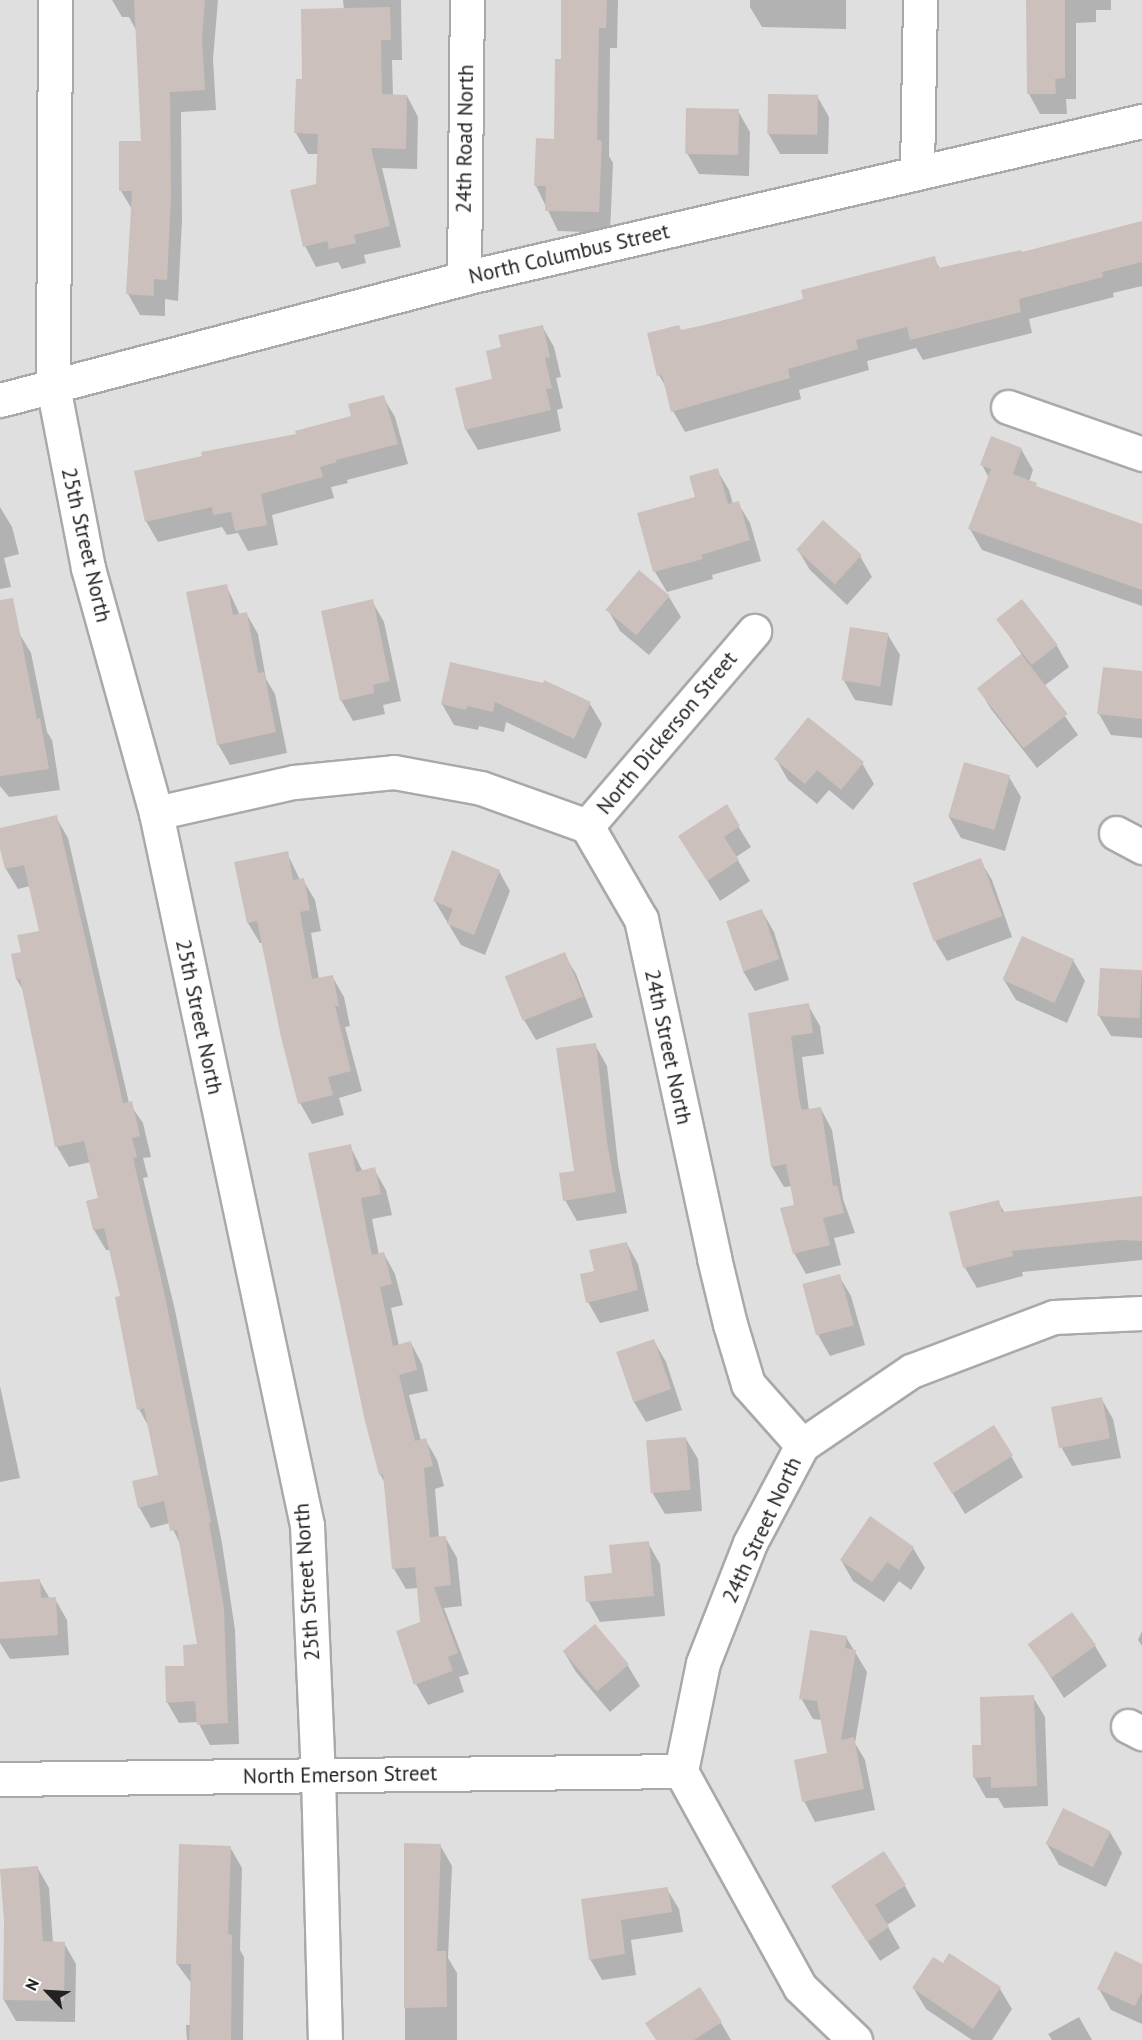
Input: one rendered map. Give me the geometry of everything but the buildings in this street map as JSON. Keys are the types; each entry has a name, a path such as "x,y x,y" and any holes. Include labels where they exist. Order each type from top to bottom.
{"street":[{"name":"25th Street North","path":"55,0 53,386 88,568 156,813 307,1525 318,1774 325,2040"},
{"name":"24th Road North","path":"464,278 466,0"},
{"path":"917,172 920,0"},
{"name":"North Columbus Street","path":"0,400 464,278 1142,121"},
{"path":"1008,407 1142,454"},
{"name":"North Dickerson Street","path":"156,813 294,782 394,771 481,788 587,826 754,630"},
{"name":"24th Street North","path":"587,826 641,919 717,1269 748,1384 802,1445 750,1543 703,1663 681,1772"},
{"path":"802,1445 911,1371 1054,1317 1142,1313"},
{"path":"681,1772 800,1987 855,2040"},
{"name":"North Emerson Street","path":"0,1779 681,1772"}],"shaded area":[{"path":"0,0 1142,0 1142,2040 0,2040"}]}
